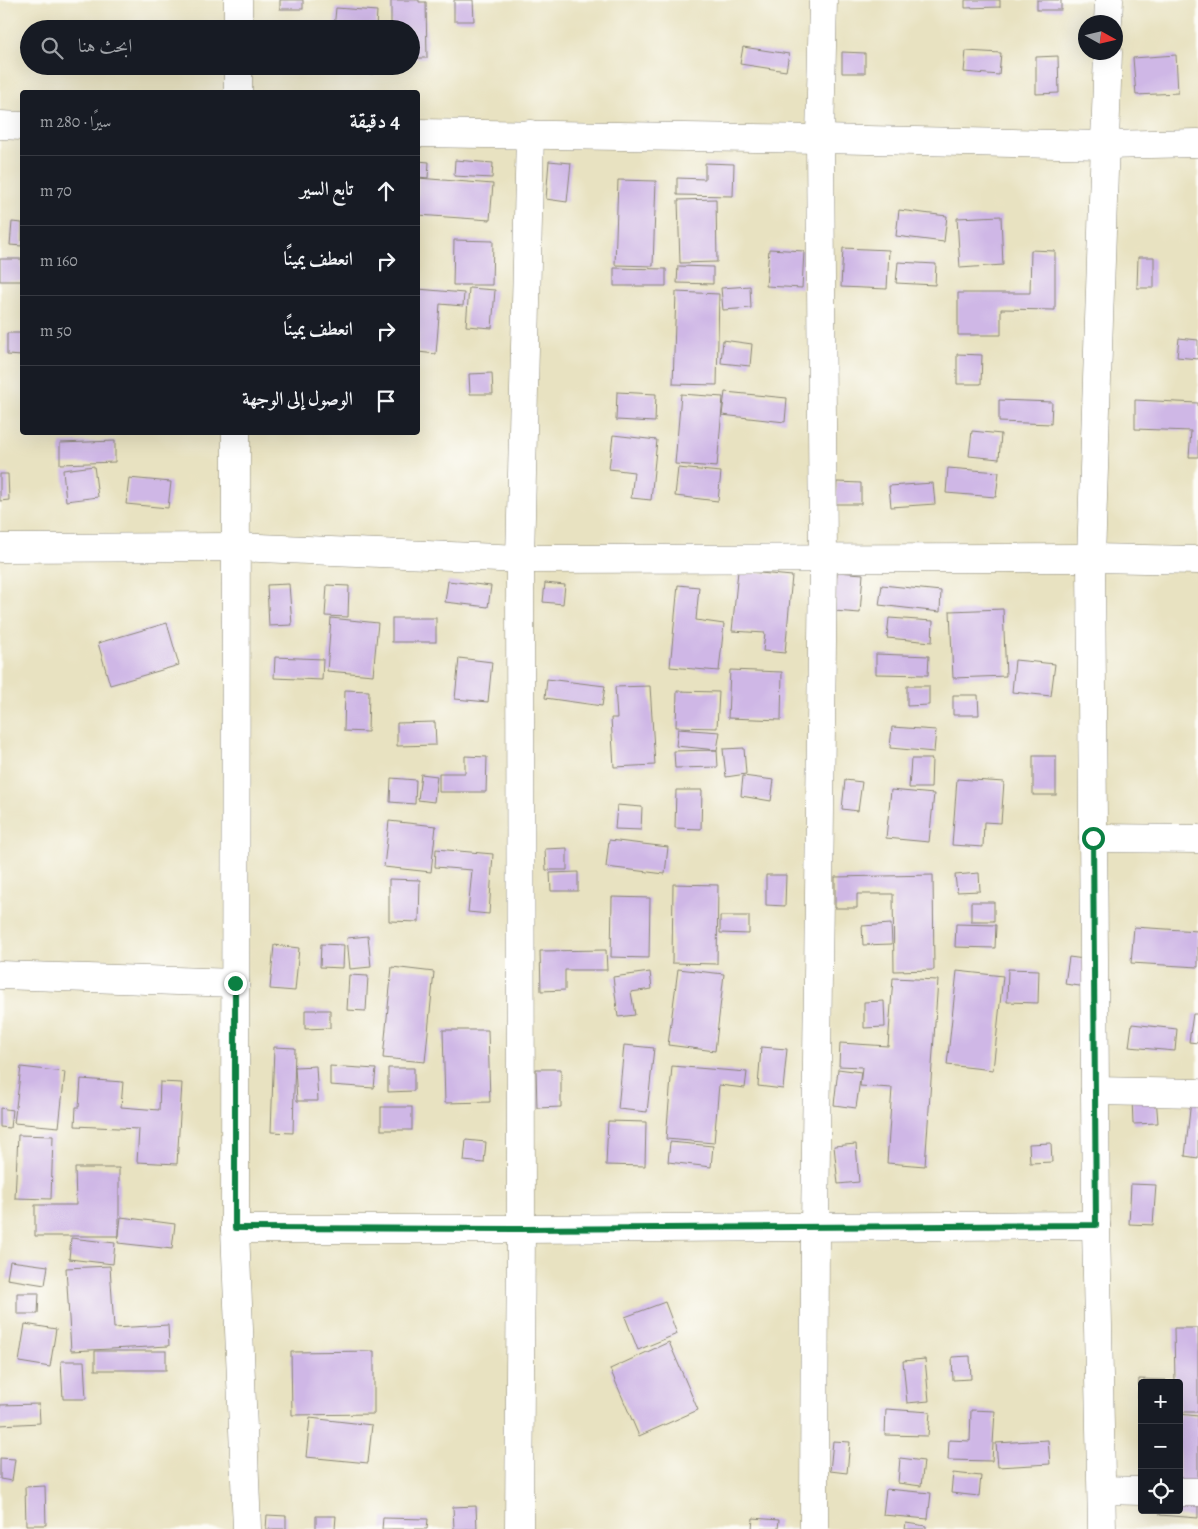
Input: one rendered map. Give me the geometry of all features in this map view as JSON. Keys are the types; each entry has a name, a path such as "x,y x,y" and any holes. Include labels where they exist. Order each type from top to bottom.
{"street":[{"path":"238,0 238,20"},
{"path":"814,1529 815,1228 823,559 820,139 824,0"},
{"path":"1108,15 1109,0"},
{"path":"1102,1529 1096,1225 1090,558 1108,60"},
{"path":"238,75 238,90"},
{"path":"0,125 20,126"},
{"path":"420,133 1105,145 1198,144"},
{"path":"519,1529 521,1229 520,558 530,134"},
{"path":"236,435 235,1228 247,1529"},
{"path":"0,548 235,547 520,558 1090,558 1198,560"},
{"path":"1093,838 1198,839"},
{"path":"0,975 235,983"},
{"path":"1095,1091 1198,1093"},
{"path":"235,1228 815,1228 1096,1225"},
{"path":"1102,1490 1138,1491"},
{"path":"1183,1492 1198,1492"}],"building":[{"path":"280,0 303,0 303,9 280,9"},
{"path":"391,0 419,0 419,2 426,2 427,58 420,58 420,20 391,20"},
{"path":"454,0 473,0 474,21 454,21"},
{"path":"965,0 1000,0 1000,7 965,8"},
{"path":"1037,0 1061,0 1061,10 1037,10"},
{"path":"336,8 377,11 376,20 335,20"},
{"path":"743,47 789,54 786,71 740,64"},
{"path":"966,51 1001,53 999,75 964,72"},
{"path":"842,52 865,53 865,73 842,73"},
{"path":"1176,55 1178,93 1136,95 1133,58"},
{"path":"1058,56 1059,93 1036,94 1036,57"},
{"path":"455,160 493,163 492,178 454,176"},
{"path":"420,161 429,162 428,178 420,177"},
{"path":"549,161 571,163 567,202 546,199"},
{"path":"705,163 734,164 733,196 677,195 677,178 705,179"},
{"path":"420,178 493,184 490,220 420,215"},
{"path":"618,180 656,181 653,266 615,265"},
{"path":"716,199 717,262 680,263 678,200"},
{"path":"899,210 947,216 944,242 896,236"},
{"path":"1001,216 1003,265 960,268 957,218"},
{"path":"12,222 20,223 20,246 10,245"},
{"path":"454,240 493,241 492,285 453,285"},
{"path":"843,248 889,250 887,289 841,287"},
{"path":"769,249 804,251 802,288 766,286"},
{"path":"1031,250 1055,251 1055,310 1001,309 1001,335 958,335 958,293 1030,293"},
{"path":"1138,257 1154,257 1154,288 1137,288"},
{"path":"0,259 20,259 20,281 0,281"},
{"path":"898,262 936,264 935,285 896,283"},
{"path":"678,266 713,267 713,284 677,283"},
{"path":"614,268 666,269 666,286 614,286"},
{"path":"750,286 751,308 723,310 721,288"},
{"path":"469,288 495,290 492,328 466,326"},
{"path":"420,289 464,293 463,306 440,304 436,354 420,352"},
{"path":"676,292 719,294 717,385 673,384"},
{"path":"7,333 20,333 20,356 7,355"},
{"path":"1179,338 1198,340 1198,359 1177,357"},
{"path":"723,340 752,344 750,366 721,363"},
{"path":"957,354 982,355 981,384 957,384"},
{"path":"492,373 493,394 470,394 469,374"},
{"path":"617,392 656,394 655,422 616,420"},
{"path":"725,392 787,398 785,422 722,415"},
{"path":"681,394 723,397 717,467 675,464"},
{"path":"999,400 1052,402 1051,424 999,422"},
{"path":"1135,400 1198,403 1198,457 1189,457 1191,431 1135,429"},
{"path":"972,431 1001,434 999,459 969,456"},
{"path":"613,435 657,440 651,500 631,498 634,472 609,469"},
{"path":"115,441 115,462 60,464 60,443"},
{"path":"94,466 98,497 66,501 63,470"},
{"path":"678,468 721,472 718,501 675,496"},
{"path":"948,468 999,472 996,497 946,493"},
{"path":"0,474 8,474 9,500 0,501"},
{"path":"129,478 171,482 168,508 126,504"},
{"path":"837,482 861,483 861,504 836,504"},
{"path":"933,483 935,504 891,507 889,486"},
{"path":"738,571 792,576 785,653 763,651 765,633 732,631"},
{"path":"837,572 863,574 860,613 834,611"},
{"path":"448,581 491,586 488,607 445,602"},
{"path":"545,583 565,585 563,604 543,602"},
{"path":"289,584 292,625 269,626 267,585"},
{"path":"327,585 349,586 348,617 325,616"},
{"path":"678,585 699,587 696,620 724,624 719,671 670,667"},
{"path":"882,585 941,591 940,612 879,605"},
{"path":"1003,609 1006,676 953,678 950,611"},
{"path":"331,618 378,623 373,675 327,671"},
{"path":"392,618 436,618 436,642 392,642"},
{"path":"889,618 933,621 932,642 887,638"},
{"path":"167,623 179,665 110,685 98,643"},
{"path":"876,654 929,656 928,675 876,674"},
{"path":"275,657 323,659 322,680 274,678"},
{"path":"459,658 492,662 488,702 455,699"},
{"path":"1015,660 1055,664 1051,696 1012,692"},
{"path":"730,670 782,672 781,720 728,718"},
{"path":"547,679 605,686 602,706 545,698"},
{"path":"650,686 655,765 614,767 611,718 617,718 615,687"},
{"path":"907,686 929,686 929,705 907,706"},
{"path":"345,690 369,691 368,732 344,731"},
{"path":"677,691 719,692 717,728 676,727"},
{"path":"953,695 978,695 979,715 953,715"},
{"path":"435,722 436,745 397,746 397,723"},
{"path":"892,727 936,730 934,752 890,748"},
{"path":"678,729 720,732 717,750 676,746"},
{"path":"744,748 746,774 726,777 723,749"},
{"path":"717,750 718,767 675,768 674,751"},
{"path":"465,756 487,757 486,792 439,792 439,773 465,773"},
{"path":"1033,756 1056,756 1056,795 1033,795"},
{"path":"911,759 932,759 931,788 909,788"},
{"path":"421,774 437,776 434,802 418,800"},
{"path":"743,776 774,780 771,801 741,796"},
{"path":"391,778 416,780 415,804 390,802"},
{"path":"957,779 1004,782 1001,823 984,822 983,847 952,845"},
{"path":"845,780 862,782 858,811 842,809"},
{"path":"676,790 702,790 701,829 675,828"},
{"path":"891,790 934,794 929,842 886,838"},
{"path":"617,805 642,807 641,830 615,829"},
{"path":"389,821 436,826 431,872 384,867"},
{"path":"609,840 668,847 665,874 606,867"},
{"path":"567,848 567,870 546,870 545,849"},
{"path":"436,849 493,854 489,914 468,912 472,870 435,867"},
{"path":"578,872 578,891 551,891 550,873"},
{"path":"979,873 980,891 957,892 955,875"},
{"path":"766,875 786,875 785,906 766,905"},
{"path":"933,875 934,970 894,971 893,894 857,894 857,908 835,908 835,877"},
{"path":"389,879 420,880 419,922 389,921"},
{"path":"673,884 718,885 717,964 672,963"},
{"path":"612,897 650,898 649,958 611,957"},
{"path":"971,902 994,902 994,921 971,921"},
{"path":"720,916 749,916 749,934 720,933"},
{"path":"891,924 892,944 863,945 862,926"},
{"path":"956,924 996,925 995,948 955,947"},
{"path":"1134,927 1198,931 1198,967 1131,963"},
{"path":"368,936 371,967 350,969 347,938"},
{"path":"321,944 344,945 343,968 320,967"},
{"path":"274,945 299,948 295,991 270,989"},
{"path":"606,950 607,970 565,970 565,990 541,991 540,951"},
{"path":"1069,957 1092,960 1087,987 1065,984"},
{"path":"392,967 434,972 425,1062 383,1058"},
{"path":"678,969 724,974 715,1051 668,1045"},
{"path":"1008,969 1039,970 1038,1003 1007,1002"},
{"path":"957,971 1003,976 993,1070 947,1065"},
{"path":"650,972 652,989 631,992 635,1015 618,1017 613,977"},
{"path":"349,975 368,976 366,1011 347,1010"},
{"path":"893,978 938,980 925,1166 887,1163 892,1088 860,1086 862,1067 839,1066 840,1043 888,1046"},
{"path":"884,1001 885,1027 864,1028 864,1002"},
{"path":"305,1010 330,1010 330,1028 305,1029"},
{"path":"1193,1014 1198,1014 1198,1043 1189,1042"},
{"path":"1132,1024 1177,1029 1175,1051 1129,1047"},
{"path":"443,1030 488,1030 490,1102 445,1103"},
{"path":"624,1045 654,1048 647,1112 618,1109"},
{"path":"274,1047 295,1048 293,1133 271,1132"},
{"path":"761,1047 787,1049 783,1089 758,1086"},
{"path":"316,1066 318,1101 297,1101 295,1067"},
{"path":"330,1066 376,1069 374,1088 330,1085"},
{"path":"672,1066 747,1072 745,1088 719,1085 714,1143 666,1139"},
{"path":"21,1067 65,1072 59,1127 14,1123"},
{"path":"388,1068 414,1068 414,1091 388,1092"},
{"path":"536,1069 561,1069 561,1107 537,1108"},
{"path":"838,1069 861,1072 856,1108 834,1105"},
{"path":"81,1079 123,1082 121,1107 159,1110 160,1082 182,1083 177,1164 137,1162 139,1129 75,1126 76,1107 79,1107"},
{"path":"1156,1097 1158,1123 1133,1124 1132,1098"},
{"path":"1191,1100 1198,1101 1198,1158 1185,1156"},
{"path":"381,1107 412,1107 412,1130 381,1130"},
{"path":"0,1108 12,1110 10,1128 0,1127"},
{"path":"608,1121 646,1122 645,1166 606,1165"},
{"path":"18,1135 53,1136 51,1199 15,1198"},
{"path":"466,1140 486,1142 484,1163 464,1161"},
{"path":"670,1142 713,1146 711,1167 668,1162"},
{"path":"1051,1143 1052,1162 1030,1163 1029,1144"},
{"path":"856,1144 859,1182 838,1184 834,1146"},
{"path":"75,1168 119,1168 119,1236 35,1236 35,1205 76,1205"},
{"path":"1131,1184 1156,1185 1153,1225 1129,1224"},
{"path":"121,1217 175,1224 172,1249 118,1243"},
{"path":"71,1238 115,1243 113,1264 69,1259"},
{"path":"10,1261 48,1266 45,1285 7,1279"},
{"path":"110,1266 114,1328 168,1325 169,1346 71,1351 66,1268"},
{"path":"17,1293 39,1293 38,1314 17,1314"},
{"path":"665,1302 677,1334 638,1350 625,1317"},
{"path":"25,1324 56,1329 50,1367 19,1362"},
{"path":"1174,1328 1198,1328 1198,1412 1183,1412 1183,1379 1175,1379"},
{"path":"669,1342 698,1410 639,1436 610,1369"},
{"path":"95,1351 166,1351 166,1370 95,1370"},
{"path":"374,1351 374,1414 292,1415 291,1352"},
{"path":"970,1356 971,1379 953,1380 952,1357"},
{"path":"925,1359 929,1401 907,1403 903,1361"},
{"path":"61,1361 84,1361 86,1399 63,1399"},
{"path":"39,1404 40,1423 0,1425 0,1405"},
{"path":"886,1409 930,1412 928,1436 885,1435"},
{"path":"971,1410 995,1411 992,1461 948,1460 949,1440 970,1441"},
{"path":"1183,1414 1198,1416 1198,1518 1160,1515 1183,1514"},
{"path":"310,1418 372,1425 368,1463 306,1457"},
{"path":"1048,1440 1050,1464 998,1467 996,1443"},
{"path":"833,1441 850,1442 847,1473 830,1471"},
{"path":"0,1458 15,1459 12,1481 0,1479"},
{"path":"900,1458 924,1461 921,1486 898,1483"},
{"path":"953,1473 981,1476 979,1496 951,1493"},
{"path":"45,1486 46,1525 26,1525 25,1487"},
{"path":"886,1489 931,1493 928,1519 883,1515"},
{"path":"476,1506 477,1529 454,1529 453,1507"},
{"path":"267,1515 286,1516 286,1529 266,1529"},
{"path":"316,1516 336,1516 335,1529 316,1529"},
{"path":"383,1518 428,1519 427,1529 382,1529"},
{"path":"753,1518 779,1520 778,1529 752,1529"},
{"path":"906,1523 926,1526 926,1529 905,1529"}],"route":[{"path":"235,983 235,1228 815,1228 1096,1225 1093,838"}]}
